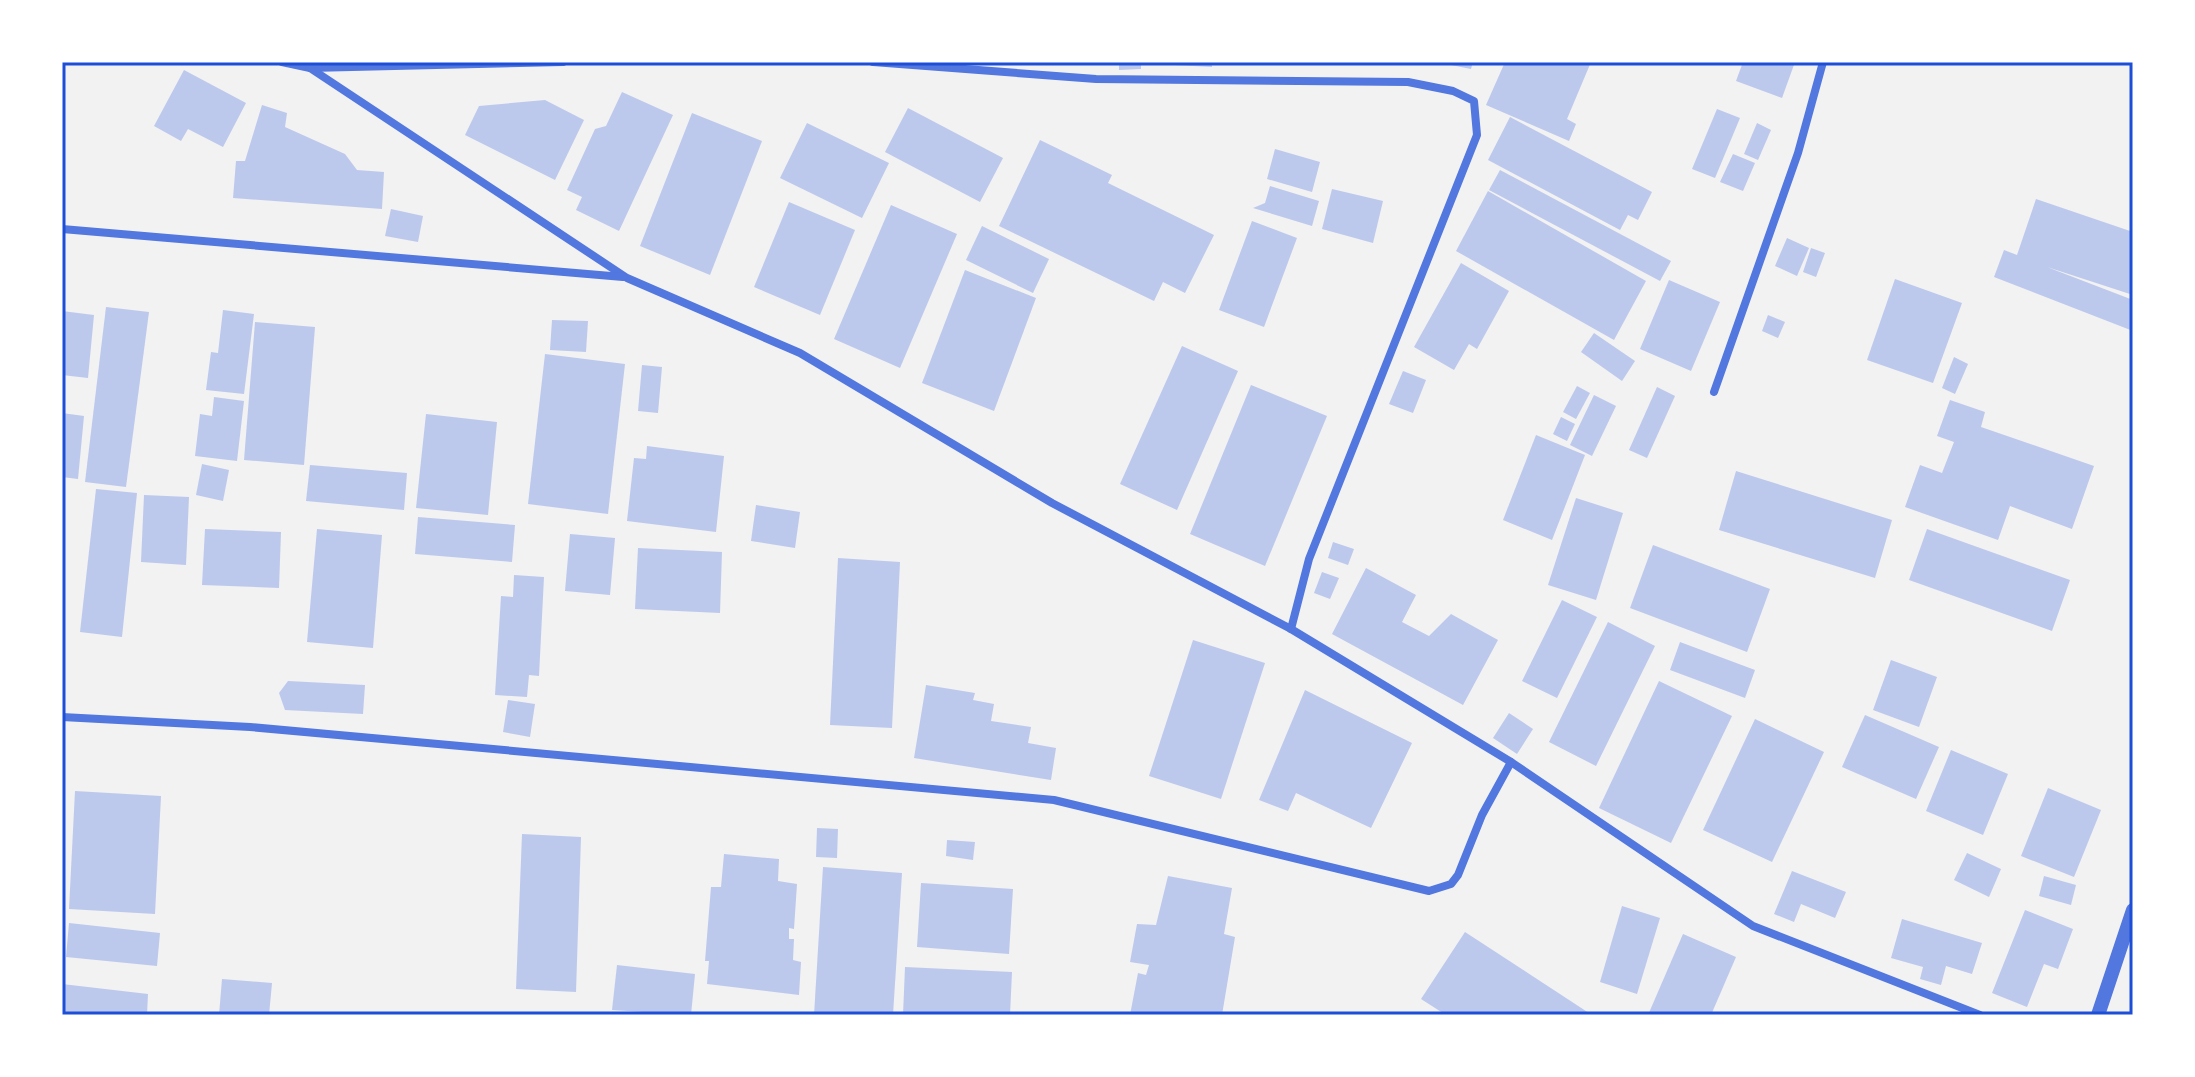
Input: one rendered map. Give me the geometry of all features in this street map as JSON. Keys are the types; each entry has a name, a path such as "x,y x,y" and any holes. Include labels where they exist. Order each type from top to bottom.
{"street":[{"path":"282,62 310,68 563,62"},
{"path":"873,62 1096,79 1408,82 1453,91 1474,101 1477,135 1418,290 1363,416 1309,559 1291,629"},
{"path":"1714,392 1798,153 1823,62"},
{"path":"310,68 627,278 800,353 1052,503 1291,629 1511,762 1753,926 1980,1015"},
{"path":"62,229 627,278"},
{"path":"62,717 250,727 1054,800 1429,891 1451,884 1458,875 1482,815 1511,762"},
{"path":"2098,1015 2133,910"}],"building":[{"path":"1119,62 1141,62 1141,69 1119,70"},
{"path":"1212,62 1212,67 1155,64"},
{"path":"1451,62 1473,62 1471,69 1451,65"},
{"path":"1505,62 1591,62 1567,119 1576,124 1569,141 1486,105"},
{"path":"1743,62 1795,62 1782,98 1736,81"},
{"path":"184,70 246,103 223,147 188,129 181,141 154,126"},
{"path":"622,92 673,115 619,231 576,210 582,197 567,190 595,129 606,126"},
{"path":"545,100 584,120 555,180 465,135 479,106"},
{"path":"262,105 287,113 285,127 345,154 357,170 384,172 382,209 233,198 236,161 245,161"},
{"path":"908,108 1003,158 980,202 885,152"},
{"path":"1717,109 1740,118 1715,178 1692,169"},
{"path":"692,113 762,141 710,275 640,246"},
{"path":"1510,117 1652,192 1638,220 1628,215 1620,230 1488,160"},
{"path":"807,123 889,163 862,218 780,178"},
{"path":"1757,123 1771,130 1758,160 1744,154"},
{"path":"1040,140 1112,175 1108,183 1214,235 1185,293 1163,282 1154,301 999,226"},
{"path":"1275,149 1320,162 1312,192 1267,179"},
{"path":"1733,154 1755,163 1743,191 1720,182"},
{"path":"1500,170 1671,261 1660,281 1489,190"},
{"path":"1270,186 1319,201 1312,226 1253,208 1265,203"},
{"path":"1332,189 1383,201 1373,243 1322,229"},
{"path":"1488,191 1646,281 1614,340 1456,251"},
{"path":"2036,199 2133,232 2133,295 2047,267 2133,300 2133,331 1994,277 2004,250 2017,255"},
{"path":"789,202 855,230 820,315 754,287"},
{"path":"891,205 957,234 900,368 834,339"},
{"path":"391,209 423,216 418,242 385,236"},
{"path":"1252,221 1297,238 1264,327 1219,310"},
{"path":"982,226 1049,259 1033,293 966,260"},
{"path":"1787,238 1809,248 1797,276 1775,266"},
{"path":"1811,248 1825,253 1816,277 1803,272"},
{"path":"1461,263 1509,291 1477,349 1469,344 1454,370 1414,347"},
{"path":"965,270 1036,298 994,411 922,383"},
{"path":"1895,279 1962,303 1933,383 1867,360"},
{"path":"1669,280 1720,302 1691,371 1640,349"},
{"path":"106,307 149,312 126,487 85,482"},
{"path":"223,310 254,314 244,394 206,390 211,352 218,353"},
{"path":"62,311 94,315 88,378 62,375"},
{"path":"1768,315 1785,322 1778,338 1762,331"},
{"path":"552,320 588,321 586,352 550,350"},
{"path":"255,322 315,327 304,465 244,460"},
{"path":"1594,333 1635,361 1622,381 1581,352"},
{"path":"1182,346 1238,371 1177,510 1120,484"},
{"path":"545,354 625,364 608,514 528,504"},
{"path":"1954,357 1968,364 1955,394 1942,388"},
{"path":"642,365 662,367 658,413 638,411"},
{"path":"1403,371 1426,380 1413,413 1389,404"},
{"path":"1251,385 1327,416 1265,566 1190,534"},
{"path":"1577,386 1590,393 1576,419 1563,412"},
{"path":"1657,387 1675,396 1647,458 1629,450"},
{"path":"1594,395 1616,406 1592,456 1570,445"},
{"path":"214,397 244,401 237,461 195,456 200,414 212,416"},
{"path":"1950,400 1985,412 1981,427 2094,466 2072,529 2010,506 1998,540 1905,507 1920,465 1942,473 1954,442 1937,436"},
{"path":"62,413 84,416 78,479 62,477"},
{"path":"426,414 497,422 488,515 416,508"},
{"path":"1561,417 1575,424 1567,441 1553,434"},
{"path":"1536,435 1585,455 1552,540 1503,520"},
{"path":"647,446 724,456 716,532 627,521 634,458 646,459"},
{"path":"202,464 229,470 223,501 196,495"},
{"path":"310,465 407,473 404,510 306,501"},
{"path":"1736,471 1892,520 1875,578 1719,530"},
{"path":"96,489 137,493 122,637 80,632"},
{"path":"144,495 189,497 186,565 141,562"},
{"path":"1576,498 1623,513 1596,600 1548,585"},
{"path":"756,505 800,512 795,548 751,541"},
{"path":"418,517 515,525 512,562 415,554"},
{"path":"205,529 281,532 279,588 202,585"},
{"path":"317,529 382,535 373,648 307,642"},
{"path":"1927,529 2070,580 2052,631 1909,580"},
{"path":"570,534 615,538 610,595 565,591"},
{"path":"1333,542 1354,549 1348,565 1328,558"},
{"path":"1653,545 1770,589 1747,652 1630,608"},
{"path":"638,548 722,552 720,613 635,609"},
{"path":"838,558 900,562 892,728 830,725"},
{"path":"1366,568 1416,595 1402,622 1429,636 1451,614 1498,640 1463,705 1332,634"},
{"path":"1322,572 1339,578 1330,599 1314,593"},
{"path":"514,575 544,577 539,676 529,675 527,697 495,695 501,596 513,597"},
{"path":"1562,600 1597,617 1557,698 1522,681"},
{"path":"1608,622 1655,646 1596,766 1549,742"},
{"path":"1193,640 1265,663 1221,799 1149,776"},
{"path":"1680,642 1755,670 1745,698 1670,670"},
{"path":"1891,660 1937,677 1919,727 1873,710"},
{"path":"288,681 365,685 363,714 285,710 279,693"},
{"path":"1659,681 1732,716 1671,843 1599,808"},
{"path":"926,685 975,693 973,700 994,704 991,721 1031,727 1028,743 1056,748 1051,780 914,758"},
{"path":"1305,690 1412,743 1371,828 1296,793 1288,811 1259,800"},
{"path":"508,700 535,704 530,737 503,732"},
{"path":"1509,713 1533,729 1517,754 1493,738"},
{"path":"1865,715 1939,747 1916,799 1842,767"},
{"path":"1755,719 1824,752 1772,862 1703,830"},
{"path":"1951,750 2008,774 1983,835 1926,811"},
{"path":"2048,788 2101,810 2074,877 2021,856"},
{"path":"75,791 161,796 155,914 69,909"},
{"path":"817,828 838,829 837,858 816,857"},
{"path":"522,834 581,837 576,992 516,989"},
{"path":"947,840 975,842 973,860 946,856"},
{"path":"1967,853 2001,869 1989,897 1954,880"},
{"path":"724,854 779,859 778,881 797,884 794,929 789,928 789,939 794,939 793,960 801,962 799,995 707,984 709,961 705,961 711,887 721,887"},
{"path":"823,867 902,873 893,1015 814,1015"},
{"path":"1792,871 1846,892 1835,918 1801,904 1794,922 1774,914"},
{"path":"1168,876 1232,888 1224,934 1235,937 1222,1015 1130,1015 1138,973 1146,975 1149,965 1130,962 1137,924 1156,925"},
{"path":"2044,876 2076,885 2071,905 2039,896"},
{"path":"921,883 1013,889 1009,954 917,947"},
{"path":"1622,906 1660,918 1637,994 1600,982"},
{"path":"2025,910 2073,929 2058,969 2044,964 2027,1007 1992,993"},
{"path":"1902,919 1982,943 1972,974 1946,966 1941,985 1920,979 1923,967 1891,958"},
{"path":"69,923 160,933 157,966 66,957"},
{"path":"1465,932 1592,1015 1446,1015 1421,999"},
{"path":"1683,934 1736,957 1711,1015 1648,1015"},
{"path":"617,965 695,974 691,1015 612,1010"},
{"path":"905,967 1012,972 1010,1015 903,1015"},
{"path":"222,979 272,983 269,1015 219,1015"},
{"path":"62,984 148,994 147,1015 62,1015"}]}
